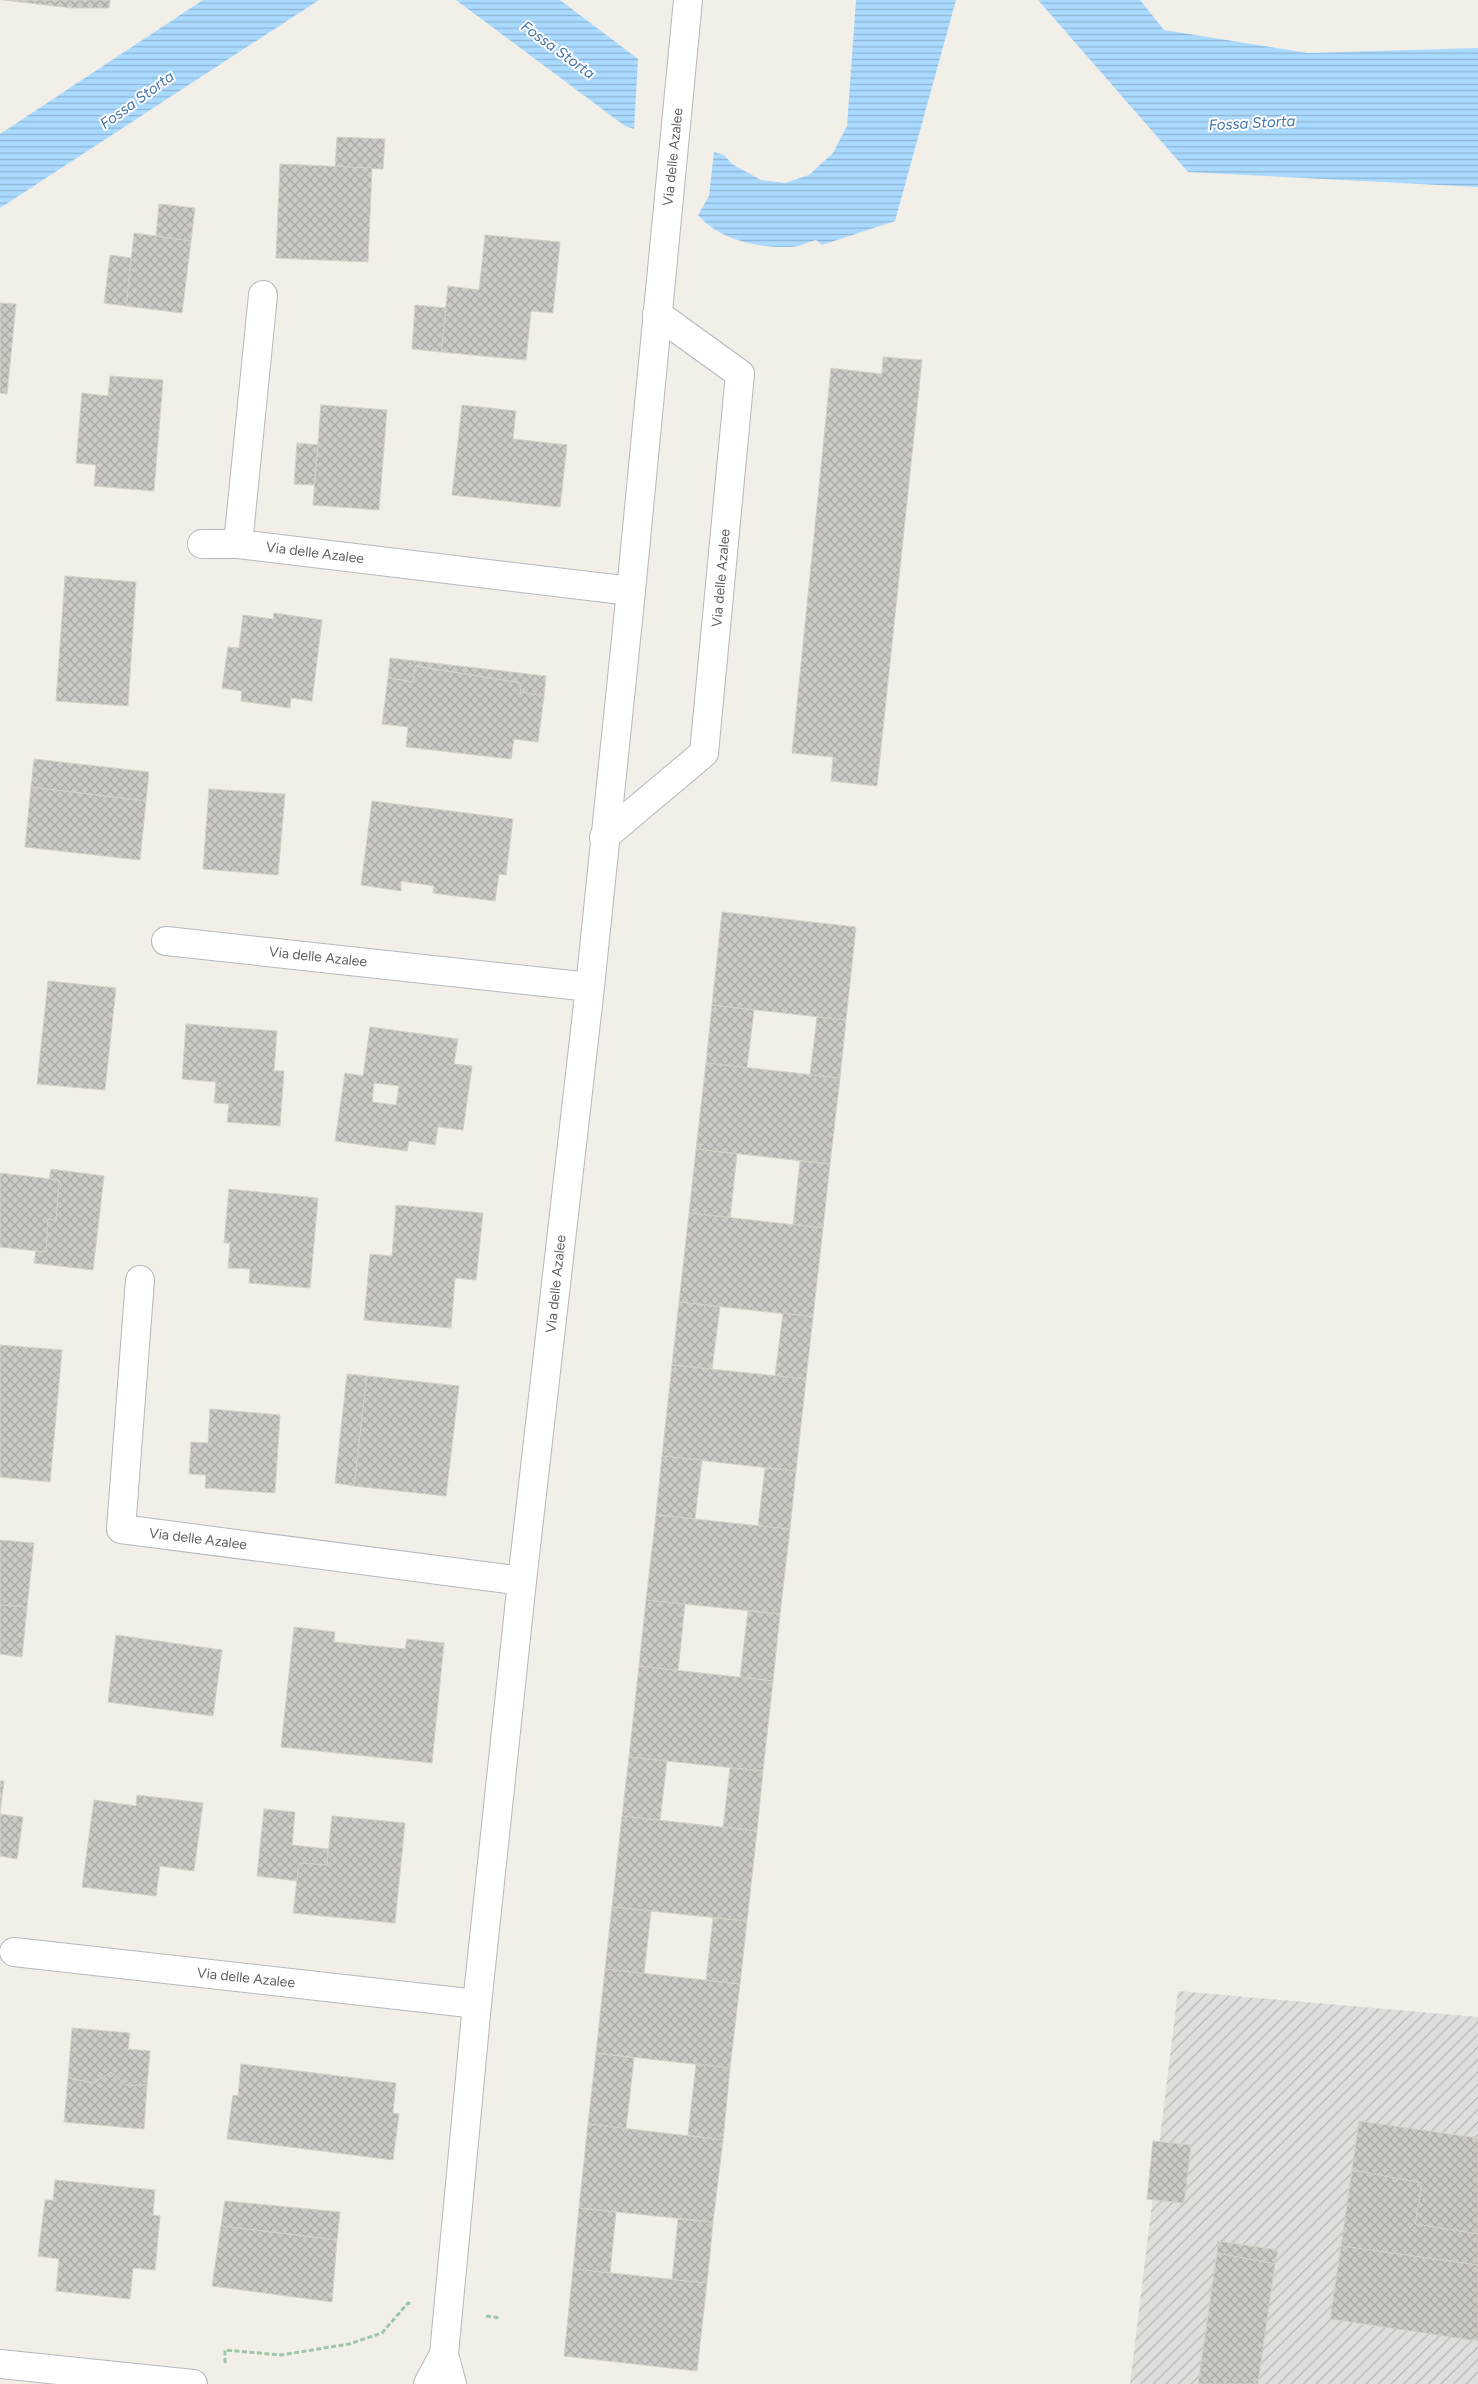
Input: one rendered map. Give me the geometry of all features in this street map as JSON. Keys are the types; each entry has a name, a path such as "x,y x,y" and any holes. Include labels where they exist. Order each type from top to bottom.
{"street":[{"name":"Via delle Azalee","path":"452,2384 444,2354 478,2004 522,1581 590,987 604,837 631,591 688,0"},
{"path":"238,544 263,295"},
{"name":"Via delle Azalee","path":"604,837 704,753 740,374 657,314"},
{"name":"Via delle Azalee","path":"202,544 238,544 631,591"},
{"name":"Via delle Azalee","path":"166,941 590,987"},
{"name":"Via delle Azalee","path":"140,1280 121,1529 522,1581"},
{"name":"Via delle Azalee","path":"14,1952 478,2004"},
{"name":"Via delle Azalee","path":"428,2384 444,2354"},
{"path":"0,2364 193,2384"}],"path":[{"path":"224,2367 225,2350 280,2356 349,2344 382,2333 408,2303 500,2318"}],"shaded area":[{"path":"1178,1991 1478,2017 1478,2384 1130,2384"}],"water":[{"name":"Fossa Storta","path":"203,0 319,0 0,208 0,134"},
{"name":"Fossa Storta","path":"456,0 560,0 638,59 634,129 625,126"},
{"path":"856,0 956,0 895,221 822,245 816,240 790,247 753,244 740,241 717,231 698,215 709,196 714,152 724,155 732,164 761,180 785,183 809,175 833,153 847,126"},
{"name":"Fossa Storta","path":"1038,0 1140,0 1164,30 1308,53 1478,48 1478,187 1188,172"}],"building":[{"path":"3,0 110,0 109,8 72,8"},
{"path":"337,137 385,139 383,169 335,167"},
{"path":"280,164 372,168 368,262 276,258"},
{"path":"159,204 195,208 191,241 156,236"},
{"path":"134,233 191,241 182,313 126,306"},
{"path":"485,235 560,242 553,313 531,311 526,360 441,352 448,286 479,290"},
{"path":"110,255 131,258 126,306 104,303"},
{"path":"0,303 16,304 7,394 0,393"},
{"path":"415,305 446,308 441,352 412,349"},
{"path":"883,357 922,360 877,786 831,781 833,757 792,753 831,368 882,374"},
{"path":"110,376 163,380 154,491 94,486 96,465 76,463 82,393 108,396"},
{"path":"321,405 387,410 379,510 313,505"},
{"path":"462,405 516,411 513,439 567,445 560,507 452,495"},
{"path":"297,443 318,445 314,485 294,484"},
{"path":"65,576 136,582 128,706 56,701"},
{"path":"274,613 322,620 312,701 291,698 290,708 241,701 242,691 222,688 228,647 239,648 243,615 273,619"},
{"path":"390,658 546,676 544,696 520,692 521,683 415,666 413,682 388,678"},
{"path":"415,666 521,683 520,692 544,696 538,742 514,739 511,759 406,747 408,727 382,724 388,678 413,682"},
{"path":"34,759 149,772 146,801 31,787"},
{"path":"31,787 146,801 140,860 25,847"},
{"path":"209,789 285,794 278,875 203,869"},
{"path":"372,801 513,819 506,875 499,874 495,901 433,893 434,886 401,881 401,891 361,885"},
{"path":"722,912 856,927 846,1020 712,1005"},
{"path":"48,981 116,988 105,1090 37,1084"},
{"path":"712,1005 754,1010 747,1068 706,1063"},
{"path":"817,1017 846,1020 840,1078 810,1075"},
{"path":"186,1024 277,1031 274,1071 284,1071 280,1126 227,1122 229,1104 214,1103 216,1082 182,1079"},
{"path":"370,1027 458,1039 454,1064 472,1066 463,1130 438,1127 435,1145 409,1141 407,1151 335,1141 345,1073 363,1076","holes":["374,1083 399,1086 396,1105 372,1102"]},
{"path":"706,1063 840,1078 830,1164 696,1149"},
{"path":"696,1149 737,1154 730,1218 689,1213"},
{"path":"800,1161 830,1164 823,1228 793,1225"},
{"path":"51,1169 104,1176 93,1270 34,1263 36,1251 46,1252 48,1219 56,1220 59,1180 49,1179"},
{"path":"0,1173 59,1180 56,1220 48,1219 46,1252 0,1247"},
{"path":"229,1189 318,1198 310,1288 249,1283 250,1269 228,1268 230,1243 224,1243"},
{"path":"396,1205 483,1213 476,1280 455,1278 451,1328 364,1320 370,1254 392,1256"},
{"path":"689,1213 823,1228 813,1317 679,1302"},
{"path":"679,1302 720,1307 712,1369 672,1365"},
{"path":"783,1313 813,1317 806,1379 775,1376"},
{"path":"0,1345 62,1350 50,1482 0,1477"},
{"path":"672,1365 806,1379 796,1471 662,1456"},
{"path":"347,1374 367,1376 354,1486 335,1483"},
{"path":"367,1376 459,1386 446,1496 354,1486"},
{"path":"210,1409 280,1415 275,1493 205,1488 206,1475 189,1474 191,1442 208,1443"},
{"path":"662,1456 702,1460 695,1519 656,1515"},
{"path":"765,1468 796,1471 790,1529 758,1526"},
{"path":"656,1515 790,1529 780,1614 646,1600"},
{"path":"0,1540 34,1543 27,1607 0,1605"},
{"path":"646,1600 685,1604 678,1671 639,1666"},
{"path":"0,1605 27,1607 22,1657 0,1654"},
{"path":"748,1611 780,1614 773,1681 740,1677"},
{"path":"294,1627 335,1632 334,1642 405,1649 407,1639 444,1643 432,1763 281,1747"},
{"path":"116,1635 222,1650 213,1716 108,1702"},
{"path":"639,1666 773,1681 763,1771 629,1757"},
{"path":"629,1757 667,1761 660,1820 622,1816"},
{"path":"730,1768 763,1771 757,1831 723,1827"},
{"path":"0,1781 4,1781 0,1814"},
{"path":"137,1795 203,1803 194,1871 160,1866 156,1896 82,1887 94,1800 136,1806"},
{"path":"264,1809 295,1812 292,1845 328,1849 327,1865 299,1863 297,1881 257,1876"},
{"path":"0,1814 23,1817 17,1859 0,1856"},
{"path":"332,1816 405,1823 395,1923 293,1913 299,1863 327,1865"},
{"path":"622,1816 757,1831 747,1921 612,1907"},
{"path":"612,1907 651,1911 644,1974 605,1969"},
{"path":"713,1918 747,1921 740,1984 706,1980"},
{"path":"605,1969 740,1984 730,2068 596,2053"},
{"path":"72,2028 130,2033 128,2049 150,2051 147,2085 127,2086 111,2072 94,2083 68,2078"},
{"path":"596,2053 634,2058 626,2129 588,2124"},
{"path":"241,2064 396,2083 393,2113 399,2114 393,2160 227,2139 233,2095 238,2096"},
{"path":"696,2064 730,2068 723,2140 688,2135"},
{"path":"111,2072 127,2086 147,2085 144,2129 64,2122 68,2078 94,2083"},
{"path":"1359,2121 1478,2138 1478,2234 1415,2224 1422,2183 1352,2170"},
{"path":"588,2124 723,2140 713,2222 579,2208"},
{"path":"1153,2141 1191,2145 1184,2203 1147,2199"},
{"path":"1352,2170 1422,2183 1415,2224 1478,2234 1478,2265 1341,2246"},
{"path":"55,2180 155,2190 153,2215 160,2216 155,2270 133,2268 130,2299 56,2291 59,2259 38,2256 45,2200 53,2200"},
{"path":"225,2201 340,2212 337,2240 221,2226"},
{"path":"579,2208 616,2212 610,2273 573,2269"},
{"path":"678,2219 713,2222 707,2283 672,2280"},
{"path":"221,2226 337,2240 332,2302 212,2286"},
{"path":"1218,2241 1278,2250 1275,2264 1217,2253"},
{"path":"1341,2246 1478,2265 1478,2341 1330,2319"},
{"path":"1217,2253 1275,2264 1258,2384 1198,2384"},
{"path":"573,2269 707,2283 697,2371 564,2356"}]}
